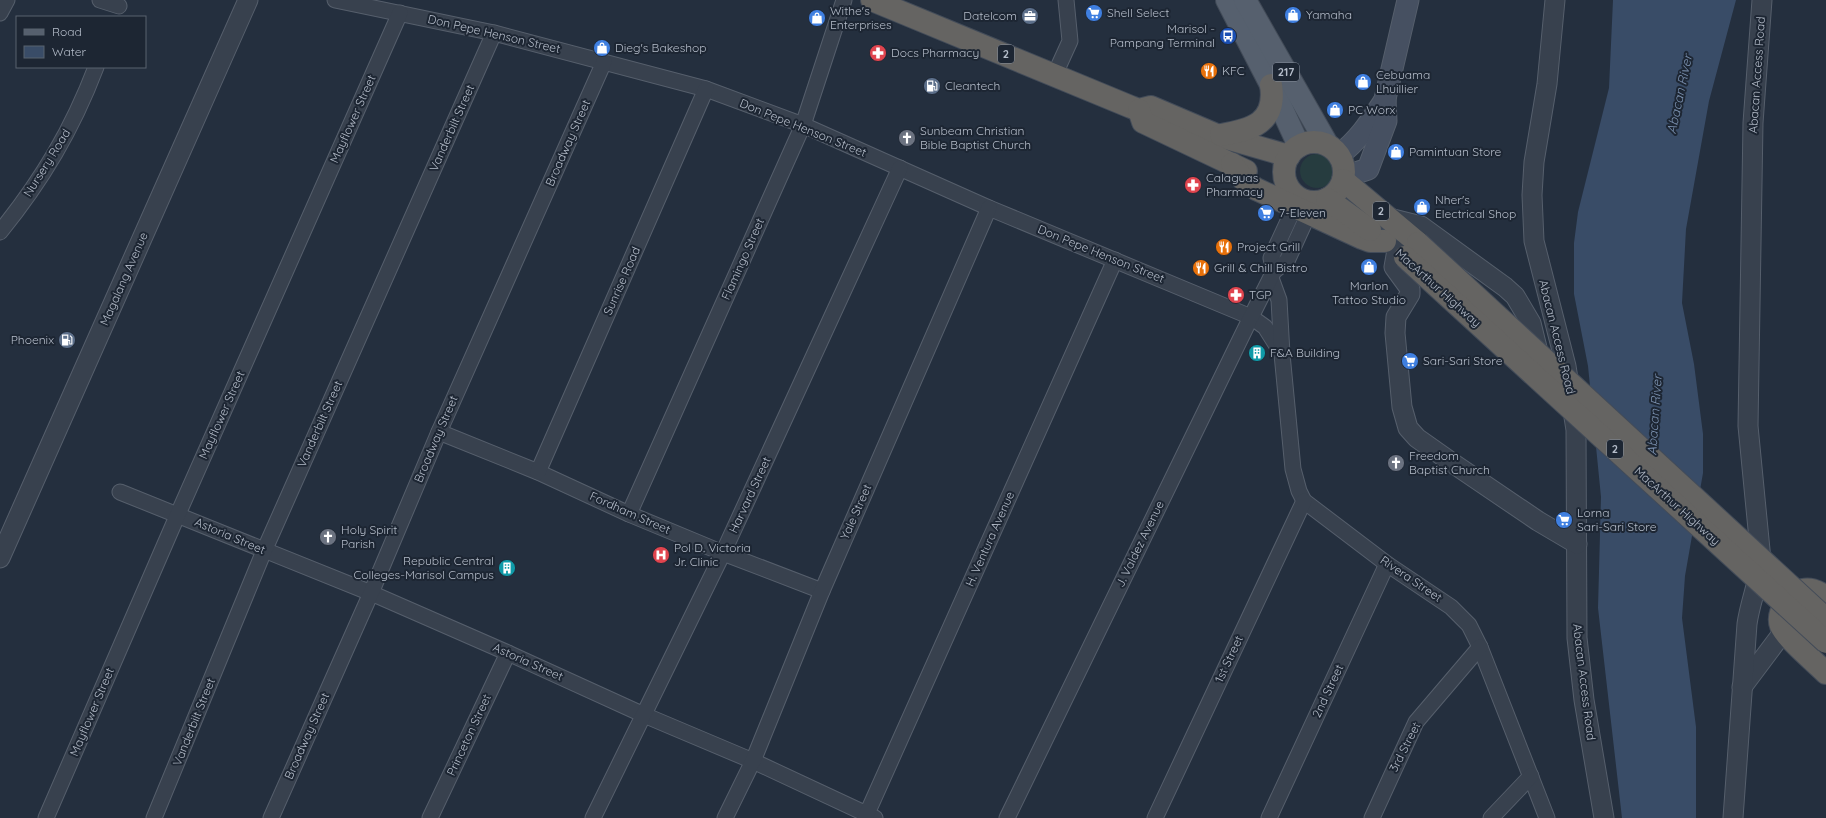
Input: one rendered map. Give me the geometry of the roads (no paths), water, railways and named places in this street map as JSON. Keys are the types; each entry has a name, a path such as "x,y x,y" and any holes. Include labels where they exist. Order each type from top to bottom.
{"highway":[{"name":"2","path":"872,0 904,6 1139,110 1151,107 1218,136 1294,151 1312,142 1333,150"},
{"path":"1218,136 1245,131 1261,122 1268,112 1271,104 1271,85"},
{"path":"1139,110 1143,122 1232,164 1298,203 1362,238 1401,248"},
{"path":"1298,203 1296,196 1311,202 1327,199 1340,188 1344,178 1344,169 1333,150"},
{"path":"1294,151 1285,164 1284,173 1286,182 1298,203"},
{"name":"MacArthur Highway","path":"1344,178 1389,218 1401,248 1826,642"},
{"name":"MacArthur Highway","path":"1327,199 1401,248 1826,619"},
{"path":"1826,596 1817,591 1804,590 1791,598 1780,613 1780,619 1784,631 1826,673"}],"main road":[{"name":"217","path":"1227,0 1271,85 1294,151"},
{"name":"217","path":"1245,0 1333,150"},
{"path":"1344,178 1368,169 1386,122 1385,99 1408,0"},
{"path":"1333,150 1353,144 1366,129 1385,99"}],"street":[{"path":"0,14 7,0"},
{"path":"100,0 118,8"},
{"name":"Magalang Avenue","path":"0,558 248,0"},
{"name":"Don Pepe Henson Street","path":"335,0 494,33 706,89 803,125 989,208 1251,317"},
{"name":"Flamingo Street","path":"629,514 803,125 844,0"},
{"path":"1055,74 1070,41 1066,0"},
{"name":"Abacan Access Road","path":"1555,0 1546,91 1534,162 1532,195 1534,241 1566,366 1576,430 1576,610 1579,658 1604,818"},
{"name":"Abacan Access Road","path":"1733,818 1749,607 1760,572 1761,546 1752,476 1748,426 1753,130 1756,67 1762,0"},
{"name":"Mayflower Street","path":"46,818 178,514 400,13"},
{"name":"Vanderbilt Street","path":"154,818 264,550 494,33"},
{"name":"Broadway Street","path":"271,818 371,593 439,432 604,62"},
{"name":"Nursery Road","path":"0,232 56,154 81,106 96,68"},
{"name":"Sunrise Road","path":"538,472 706,89"},
{"name":"Harvard Street","path":"593,818 723,553 900,168"},
{"name":"J. Valdez Avenue","path":"1007,818 1273,274 1271,258 1298,203"},
{"name":"Yale Street","path":"725,818 753,761 822,591 989,208"},
{"path":"1389,218 1421,226 1505,287 1515,296 1530,323 1542,363 1559,400 1576,430"},
{"path":"1401,248 1394,267 1410,289 1410,294 1396,317 1395,334 1402,407 1408,428 1420,440 1470,476 1538,521 1577,544"},
{"name":"H. Ventura Avenue","path":"869,817 1115,260"},
{"name":"Rivera Street","path":"1273,274 1279,300 1282,354 1293,469 1298,491 1304,501 1387,564 1451,607 1469,625 1480,648 1548,818"},
{"name":"Rivera Street","path":"1251,317 1265,327 1282,354"},
{"path":"1542,363 1551,368 1566,366"},
{"name":"Fordham Street","path":"439,432 538,472 629,514 723,553 822,591"},
{"name":"Astoria Street","path":"120,492 178,514 371,593 644,715 753,761 869,817"},
{"name":"1st Street","path":"1155,818 1304,501"},
{"path":"1761,546 1804,590"},
{"name":"2nd Street","path":"1269,818 1387,564"},
{"path":"1742,687 1784,631"},
{"name":"3rd Street","path":"1372,818 1416,722 1480,648"},
{"name":"Princeton Street","path":"430,818 508,653"},
{"path":"1491,818 1531,776"}],"water":[{"name":"Abacan River","path":"1613,0 1736,0 1709,101 1686,229 1682,303 1694,364 1703,434 1703,473 1685,576 1682,618 1696,727 1696,818 1622,818 1598,608 1601,497 1588,366 1574,294 1574,243 1578,212 1609,88"}],"place":[{"name":"Shell Select","path":"1094,13"},
{"name":"Yamaha","path":"1293,15"},
{"name":"Datelcom","path":"1030,16"},
{"name":"Withe's Enterprises","path":"817,18"},
{"name":"Marisol - Pampang Terminal","path":"1228,36"},
{"name":"Dieg's Bakeshop","path":"602,48"},
{"name":"Docs Pharmacy","path":"878,53"},
{"name":"KFC","path":"1209,71"},
{"name":"Cebuama Lhuillier","path":"1363,82"},
{"name":"Cleantech","path":"932,86"},
{"name":"PC Worx","path":"1335,110"},
{"name":"Sunbeam Christian Bible Baptist Church","path":"907,138"},
{"name":"Pamintuan Store","path":"1396,152"},
{"name":"Calaguas Pharmacy","path":"1193,185"},
{"name":"Nher's Electrical Shop","path":"1422,207"},
{"name":"7-Eleven","path":"1266,213"},
{"name":"Project Grill","path":"1224,247"},
{"name":"Marlon Tattoo Studio","path":"1369,267"},
{"name":"Grill & Chill Bistro","path":"1201,268"},
{"name":"TGP","path":"1236,295"},
{"name":"Phoenix","path":"67,340"},
{"name":"F&A Building","path":"1257,353"},
{"name":"Sari-Sari Store","path":"1410,361"},
{"name":"Freedom Baptist Church","path":"1396,463"},
{"name":"Lorna Sari-Sari Store","path":"1564,520"},
{"name":"Holy Spirit Parish","path":"328,537"},
{"name":"Pol D. Victoria Jr. Clinic","path":"661,555"},
{"name":"Republic Central Colleges-Marisol Campus","path":"507,568"}]}
